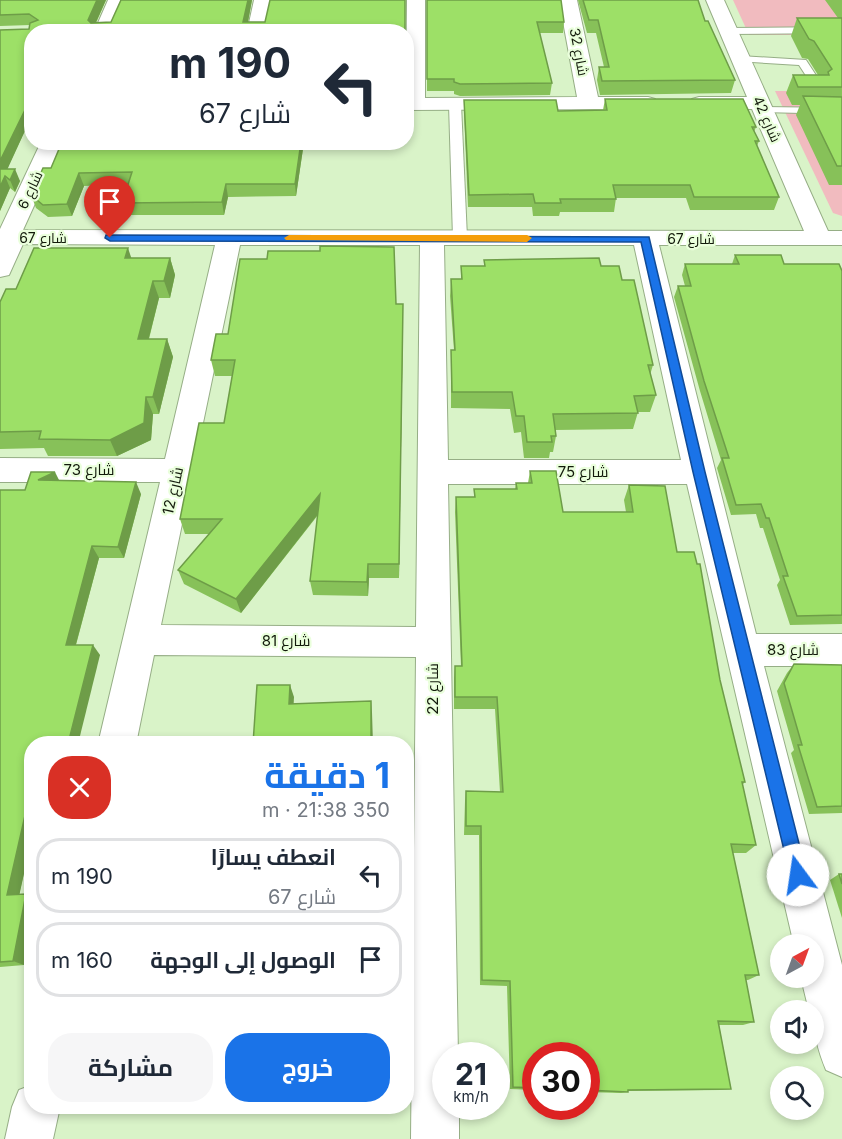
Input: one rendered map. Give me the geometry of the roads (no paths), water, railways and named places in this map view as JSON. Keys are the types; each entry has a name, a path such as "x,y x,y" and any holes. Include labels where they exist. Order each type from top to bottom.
{"street":[{"path":"106,24 117,0"},
{"path":"258,24 263,0"},
{"path":"414,42 416,0"},
{"name":"شارع 32","path":"568,0 589,104"},
{"name":"شارع 42","path":"715,0 761,107 831,238"},
{"path":"414,104 674,103 761,107"},
{"name":"شارع 6","path":"0,269 7,237 48,150"},
{"name":"شارع 67","path":"7,237 831,238"},
{"name":"شارع 12","path":"119,736 230,238"},
{"name":"شارع 22","path":"435,1139 432,472 446,238"},
{"path":"645,239 699,472 842,1054"},
{"name":"شارع 73","path":"0,470 178,471"},
{"name":"شارع 75","path":"432,472 699,472"},
{"name":"شارع 81","path":"140,640 433,642"},
{"name":"شارع 83","path":"743,650 842,650"},
{"path":"28,1139 34,1114"}],"lane":[{"path":"728,31 842,30"},
{"path":"740,59 765,55 802,62 818,86"},
{"path":"446,238 455,104"},
{"path":"761,107 842,111"}]}
